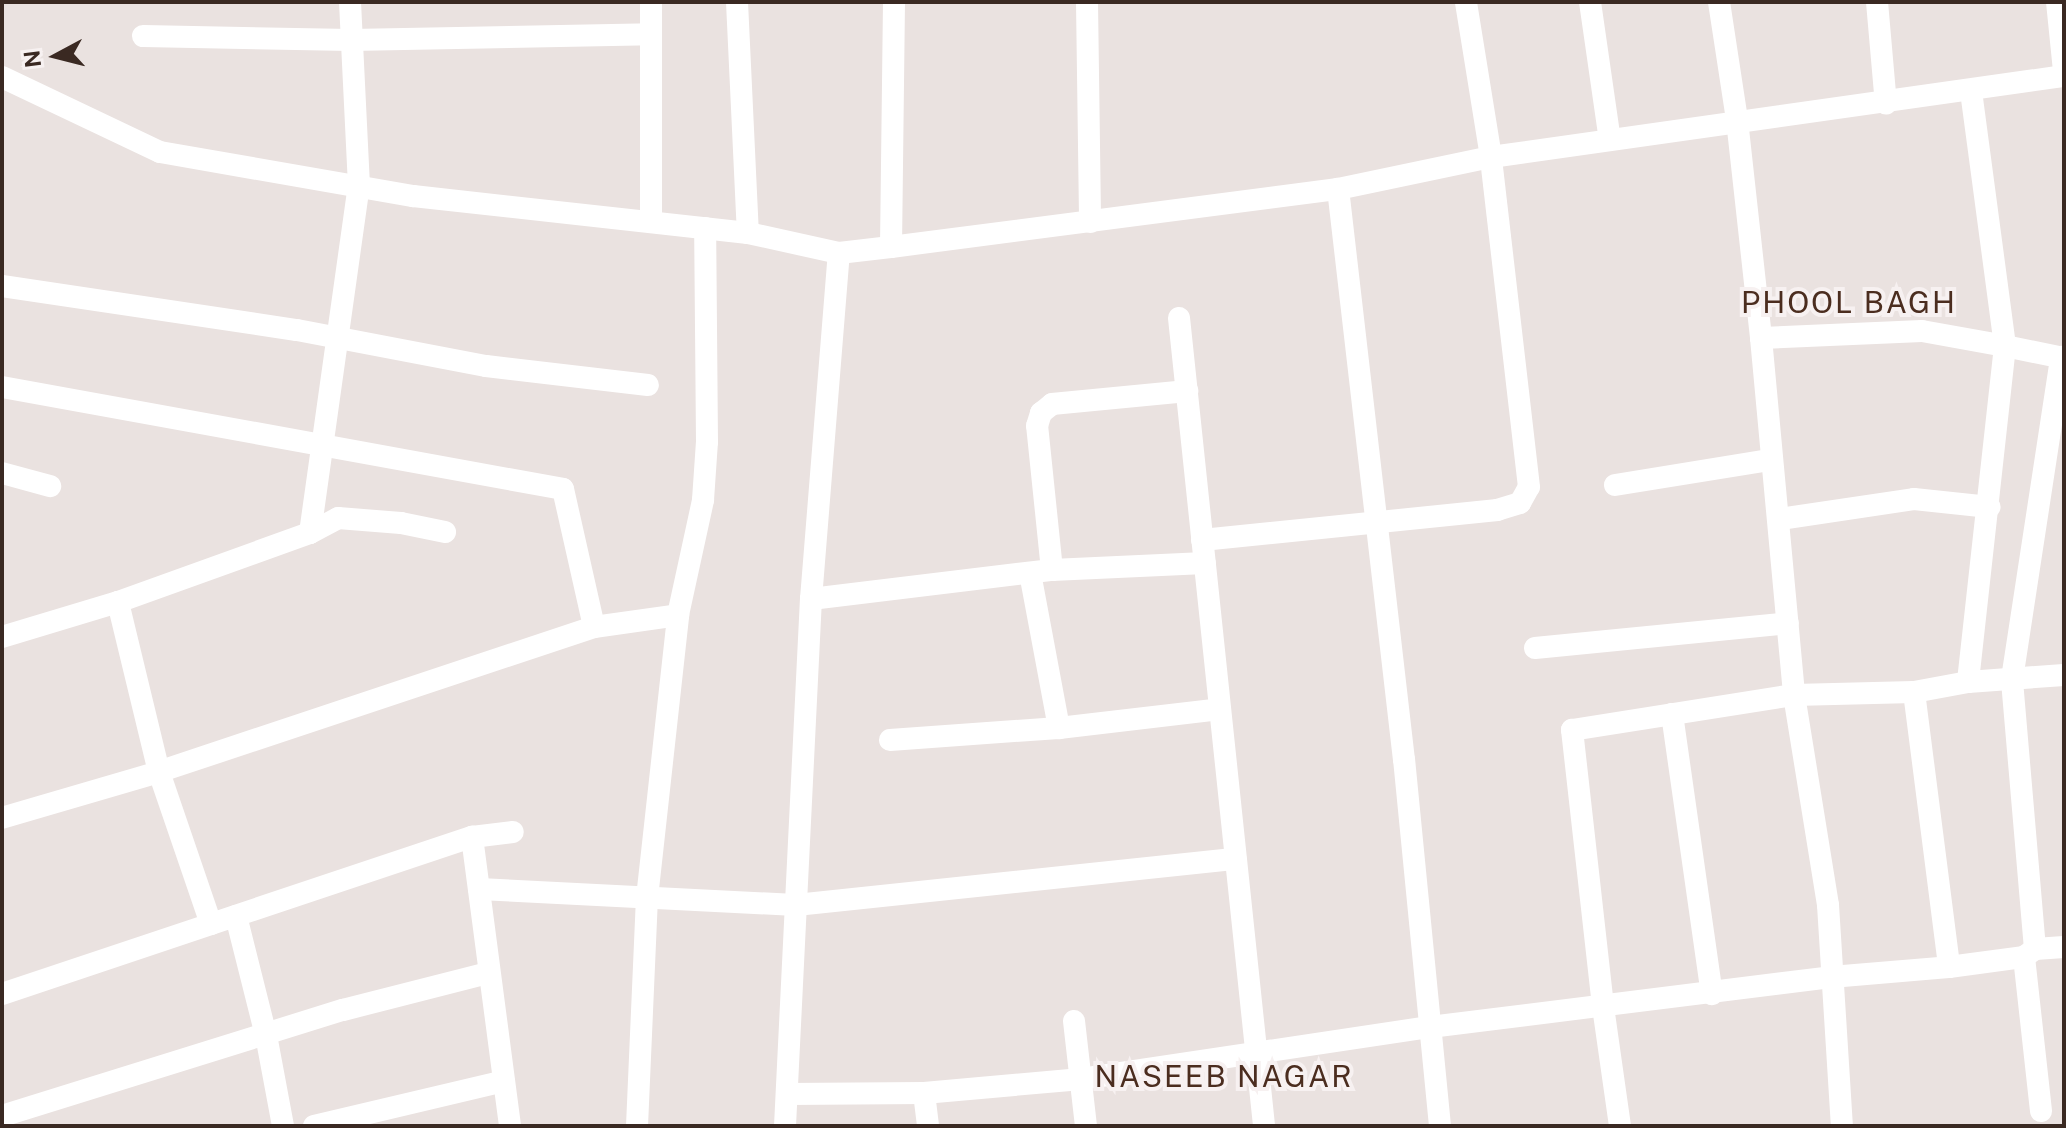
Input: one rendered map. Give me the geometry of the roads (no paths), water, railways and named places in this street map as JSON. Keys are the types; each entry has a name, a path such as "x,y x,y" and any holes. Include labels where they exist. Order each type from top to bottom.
{"street":[{"path":"310,533 359,186 350,2"},
{"path":"651,2 651,221"},
{"path":"737,2 748,233"},
{"path":"891,247 894,2"},
{"path":"1087,2 1090,222"},
{"path":"1202,540 1497,510 1520,503 1529,487 1491,157 1466,2"},
{"path":"1590,2 1610,140"},
{"path":"1719,2 1737,120 1761,338 1794,695 1828,905 1842,1126"},
{"path":"1877,2 1886,104"},
{"path":"2,77 160,152 413,196 748,233 839,253 1338,189 1491,157 1737,120 1886,104 2064,74 2057,2"},
{"path":"143,36 351,40 651,34"},
{"path":"1968,682 1990,507 2005,346 1971,91"},
{"path":"1338,189 1377,521 1440,1126"},
{"path":"637,1126 647,898 678,615 703,500 707,442 705,228"},
{"path":"785,1126 811,599 839,253"},
{"path":"2,286 339,338 486,366 648,385"},
{"path":"1179,318 1264,1126"},
{"path":"1761,338 1922,331 2063,358 2012,679 2041,1111"},
{"path":"2,387 563,489 594,627"},
{"path":"1052,570 1037,426 1041,413 1052,404 1187,391"},
{"path":"1615,485 1770,460"},
{"path":"2,473 50,486"},
{"path":"1780,519 1914,499 1990,507"},
{"path":"2,637 118,602 310,533 338,518 353,517 445,532"},
{"path":"811,599 1052,570 1205,563"},
{"path":"1030,573 1059,728"},
{"path":"118,602 159,772 211,924"},
{"path":"2,818 159,772 594,627 678,615"},
{"path":"1535,648 1788,623"},
{"path":"1620,1126 1603,1006 1572,730 1794,695 1914,692 1968,682 2064,675"},
{"path":"1914,692 1949,967"},
{"path":"890,740 1059,728 1220,709"},
{"path":"1672,714 1712,994"},
{"path":"2,994 472,837 513,832"},
{"path":"472,837 510,1126"},
{"path":"479,889 796,905 1236,859"},
{"path":"236,916 266,1035 283,1126"},
{"path":"788,1094 924,1093 1081,1079 1430,1027 1831,977 1949,967 2064,947"},
{"path":"2,1116 343,1010 488,973"},
{"path":"1074,1021 1086,1126"},
{"path":"314,1126 504,1081"},
{"path":"924,1093 928,1126"}],"district":[{"name":"PHOOL BAGH","path":"1849,302"},
{"name":"NASEEB NAGAR","path":"1224,1076"}]}
